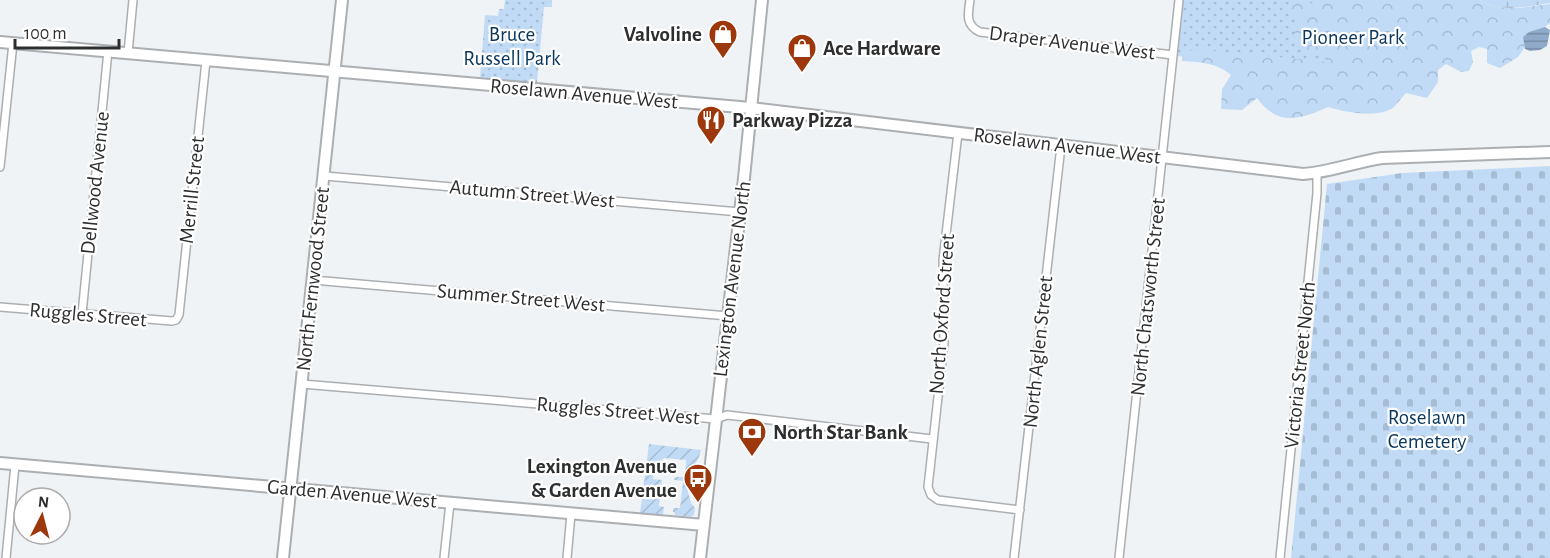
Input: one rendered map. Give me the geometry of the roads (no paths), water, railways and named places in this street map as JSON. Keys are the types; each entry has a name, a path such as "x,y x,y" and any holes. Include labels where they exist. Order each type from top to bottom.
{"street":[{"path":"128,53 133,0"},
{"name":"North Fernwood Street","path":"283,558 342,0"},
{"name":"Lexington Avenue North","path":"700,558 762,0"},
{"name":"Draper Avenue West","path":"970,0 968,19 972,27 980,32 1173,55"},
{"name":"North Chatsworth Street","path":"1119,558 1179,0"},
{"name":"Roselawn Avenue West","path":"0,42 751,108 1288,172 1317,173 1364,160 1416,156 1550,152"},
{"path":"0,167 13,43"},
{"name":"Dellwood Avenue","path":"82,314 108,51"},
{"name":"Merrill Street","path":"177,320 206,61"},
{"name":"North Oxford Street","path":"958,133 943,260 944,343 928,487 931,495 938,500 1020,510"},
{"name":"North Aglen Street","path":"1014,558 1061,146"},
{"name":"Victoria Street North","path":"1280,558 1317,193 1317,173"},
{"name":"Autumn Street West","path":"325,176 740,212"},
{"name":"Summer Street West","path":"313,280 728,316"},
{"name":"Ruggles Street","path":"0,308 177,320"},
{"name":"Ruggles Street West","path":"302,384 716,419 727,415 932,440"},
{"name":"Garden Avenue West","path":"0,463 704,525"},
{"path":"6,558 15,465"},
{"path":"444,558 450,503"},
{"path":"567,558 572,514"}],"place":[{"name":"Valvoline","path":"723,60"},
{"name":"Ace Hardware","path":"802,74"},
{"name":"Parkway Pizza","path":"711,146"},
{"name":"North Star Bank","path":"752,458"},
{"name":"Lexington Avenue & Garden Avenue","path":"698,504"}],"park label":[{"name":"Pioneer Park","path":"1353,37"},
{"name":"Bruce Russell Park","path":"512,46"},
{"name":"Roselawn Cemetery","path":"1427,429"}]}
